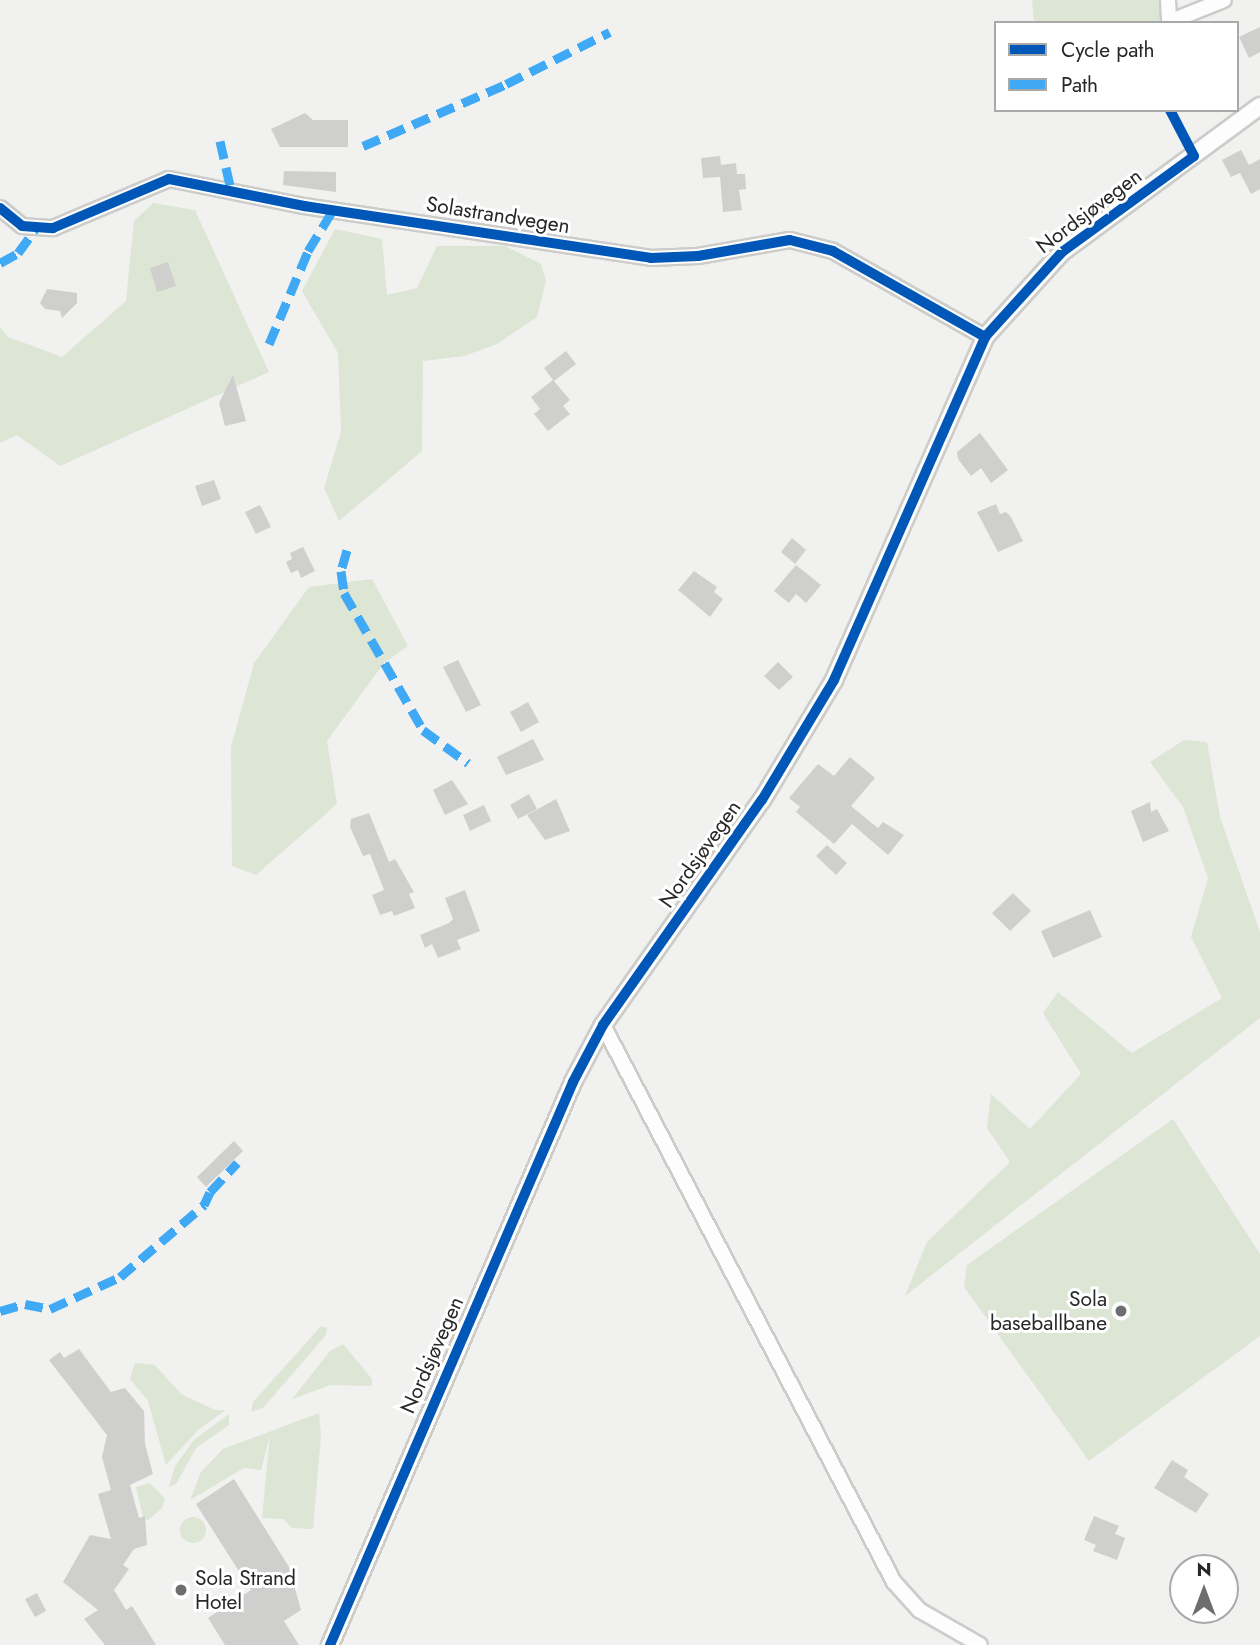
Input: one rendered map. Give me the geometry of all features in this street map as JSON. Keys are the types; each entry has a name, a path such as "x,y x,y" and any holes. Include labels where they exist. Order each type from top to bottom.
{"street":[{"path":"1168,0 1169,21"},
{"path":"1172,21 1224,0"},
{"name":"Nordsjøvegen","path":"330,1645 563,1104 603,1025 762,800 834,680 985,337 1062,252 1260,106"},
{"name":"Solastrandvegen","path":"0,208 22,226 53,228 169,179 304,206 651,258 698,256 790,240 832,251 985,337"},
{"path":"603,1025 894,1582 919,1610 980,1645"}],"green space":[{"path":"1032,0 1161,0 1161,21 1034,21"},
{"path":"153,203 195,210 269,372 60,466 17,435 0,443 0,327 8,337 62,357 126,301 134,221"},
{"path":"335,229 382,239 387,295 417,288 437,246 505,246 541,264 546,281 537,317 497,344 464,356 423,361 422,451 339,521 324,488 341,432 338,353 302,291"},
{"path":"372,579 408,646 384,663 327,741 337,804 256,875 232,866 231,747 254,663 309,587"},
{"path":"1184,740 1207,742 1220,817 1260,932 1260,1018 905,1296 927,1242 1010,1162 987,1128 991,1094 1030,1129 1081,1074 1043,1013 1058,992 1132,1053 1222,998 1191,937 1208,878 1183,807 1150,762"},
{"name":"Sola baseballbane","path":"1173,1119 1260,1254 1260,1336 1089,1461 964,1287 967,1265"},
{"path":"321,1326 327,1328 326,1335 263,1408 251,1412 253,1402"},
{"path":"343,1344 372,1379 372,1386 331,1385 292,1399 330,1351"},
{"path":"135,1363 155,1365 181,1394 215,1410 226,1410 198,1430 166,1465 148,1401 130,1379"},
{"path":"319,1413 321,1436 313,1529 292,1528 283,1519 262,1518 270,1435 261,1470 244,1468 190,1500 201,1472 223,1449"},
{"path":"229,1414 229,1425 196,1448 176,1484 169,1487 175,1466 194,1440"},
{"path":"149,1483 165,1498 162,1508 148,1520 143,1517 136,1487"},
{"path":"193,1517 202,1521 206,1530 202,1539 193,1543 184,1539 180,1530 184,1521"}],"building":[{"path":"1260,27 1260,52 1249,58 1239,37"},
{"path":"305,113 313,120 348,120 348,147 280,147 271,129"},
{"path":"1241,150 1249,165 1260,159 1260,189 1251,194 1240,173 1231,177 1222,160"},
{"path":"720,156 721,165 736,163 737,174 745,174 746,189 739,190 742,210 723,212 720,177 703,178 701,158"},
{"path":"284,171 336,172 336,192 283,185"},
{"path":"168,262 176,286 157,292 150,268"},
{"path":"47,289 77,293 77,303 62,318 60,311 45,309 40,303"},
{"path":"566,351 576,364 554,381 570,400 563,406 570,414 548,431 534,414 540,409 531,397 553,380 544,368"},
{"path":"233,375 246,421 225,426 219,403"},
{"path":"980,433 1008,470 991,483 981,468 971,476 958,459 957,452"},
{"path":"214,480 221,499 202,506 195,486"},
{"path":"996,504 1000,514 1006,512 1011,517 1023,541 998,552 977,512"},
{"path":"260,505 271,527 256,534 245,512"},
{"path":"792,538 806,550 795,564 781,552"},
{"path":"303,547 315,571 301,578 298,570 291,573 286,562 292,559 290,553"},
{"path":"796,565 821,585 806,603 796,594 789,603 774,591"},
{"path":"694,571 717,587 714,592 723,599 710,617 678,590"},
{"path":"458,660 481,705 466,712 443,667"},
{"path":"778,662 793,677 779,690 764,676"},
{"path":"528,702 539,722 521,732 510,712"},
{"path":"533,739 544,760 506,775 497,757"},
{"path":"850,757 875,778 851,806 878,828 883,822 904,835 888,855 852,824 834,844 796,812 800,807 789,798 818,764 834,776"},
{"path":"452,780 468,804 445,815 433,790"},
{"path":"529,794 537,809 518,819 510,805"},
{"path":"556,799 570,831 545,840 527,815"},
{"path":"1150,802 1151,812 1157,809 1169,831 1143,842 1131,811"},
{"path":"484,805 491,821 470,831 463,815"},
{"path":"369,813 389,862 395,859 414,892 409,894 415,908 394,916 392,911 380,915 372,895 384,890 370,854 363,856 350,827 351,819"},
{"path":"827,845 847,863 836,875 816,856"},
{"path":"465,890 480,931 457,940 461,949 438,958 432,944 425,948 420,935 453,919 445,898"},
{"path":"1013,893 1031,911 1010,931 992,913"},
{"path":"1090,910 1102,937 1053,958 1041,931"},
{"path":"234,1141 243,1151 206,1187 197,1177"},
{"path":"79,1349 111,1392 125,1388 144,1411 145,1444 153,1474 130,1485 139,1518 145,1516 147,1545 134,1549 123,1565 129,1569 114,1590 126,1610 132,1606 156,1645 105,1645 84,1619 98,1610 63,1582 90,1535 111,1539 98,1494 111,1490 102,1457 107,1435 49,1360 60,1352 64,1358"},
{"path":"1172,1460 1188,1470 1184,1477 1209,1494 1196,1513 1154,1488"},
{"path":"234,1479 289,1567 301,1610 284,1621 299,1645 225,1645 208,1618 251,1590 196,1504"},
{"path":"1094,1516 1119,1526 1115,1534 1125,1538 1117,1560 1093,1551 1096,1545 1084,1540"},
{"path":"37,1593 46,1611 35,1617 25,1599"}],"marked path":[{"path":"363,146 506,84 610,32"},
{"path":"220,141 231,190"},
{"path":"269,344 308,251 333,210"},
{"path":"0,263 18,253 35,230"},
{"path":"347,550 341,571 344,593 423,730 468,763"},
{"path":"0,1311 25,1304 50,1309 120,1277 204,1205 210,1192 237,1163"}],"cycle path":[{"path":"330,1645 573,1082 603,1025 762,800 834,680 985,337 1062,252 1194,156 1171,112"},
{"path":"0,208 22,226 53,228 169,179 304,206 651,258 698,256 790,240 833,251 985,337"}],"place":[{"name":"Sola baseballbane","path":"1121,1311"},
{"name":"Sola Strand Hotel","path":"181,1590"}]}
